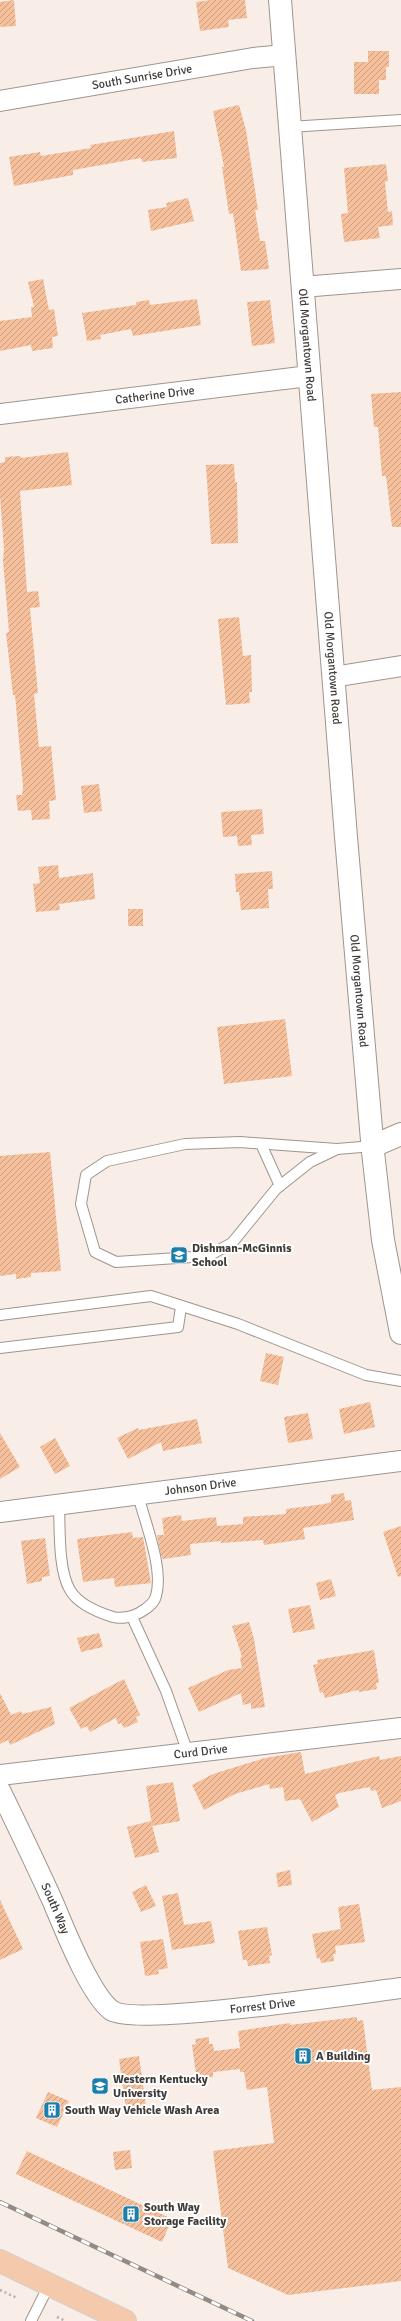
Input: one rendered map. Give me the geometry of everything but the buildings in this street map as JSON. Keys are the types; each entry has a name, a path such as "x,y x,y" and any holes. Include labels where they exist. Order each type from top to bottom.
{"main road":[{"path":"0,2261 122,2320"}],"street":[{"name":"Old Morgantown Road","path":"280,0 333,677 373,1146 383,1240 400,1326"},
{"name":"South Sunrise Drive","path":"0,102 253,58 285,55"},
{"path":"302,287 401,279"},
{"name":"Catherine Drive","path":"0,414 309,376"},
{"path":"333,677 401,666"},
{"path":"373,1146 401,1134"},
{"name":"Johnson Drive","path":"0,1512 401,1461"},
{"name":"Curd Drive","path":"0,1775 401,1728"},
{"name":"South Way","path":"0,1790 83,1968 107,2006 115,2013 124,2015"},
{"name":"Forrest Drive","path":"124,2015 168,2014 234,2008 401,1988"}],"lane":[{"path":"290,128 401,120"},
{"path":"337,1149 310,1162 280,1186 232,1243 208,1256 116,1262 96,1252 81,1204 86,1175 107,1161 185,1144 240,1142 337,1149 373,1146"},
{"path":"261,1144 280,1186"},
{"path":"0,1315 151,1296 238,1324 366,1375 401,1381"},
{"path":"0,1348 178,1327 182,1307"},
{"path":"59,1505 64,1574 70,1590 79,1600 95,1610 114,1617 132,1617 148,1609 156,1598 158,1580 138,1495"},
{"path":"132,1617 166,1691 188,1753"},
{"path":"32,2321 49,2285"}],"path":[{"path":"0,2290 17,2298"},
{"path":"57,2317 66,2321"}],"railway":[{"path":"0,2202 252,2321"}],"place":[{"name":"Dishman-McGinnis School","path":"179,1255"},
{"name":"A Building","path":"303,2056"},
{"name":"Western Kentucky University","path":"100,2086"},
{"name":"South Way Vehicle Wash Area","path":"52,2110"},
{"name":"South Way Storage Facility","path":"131,2214"}]}
